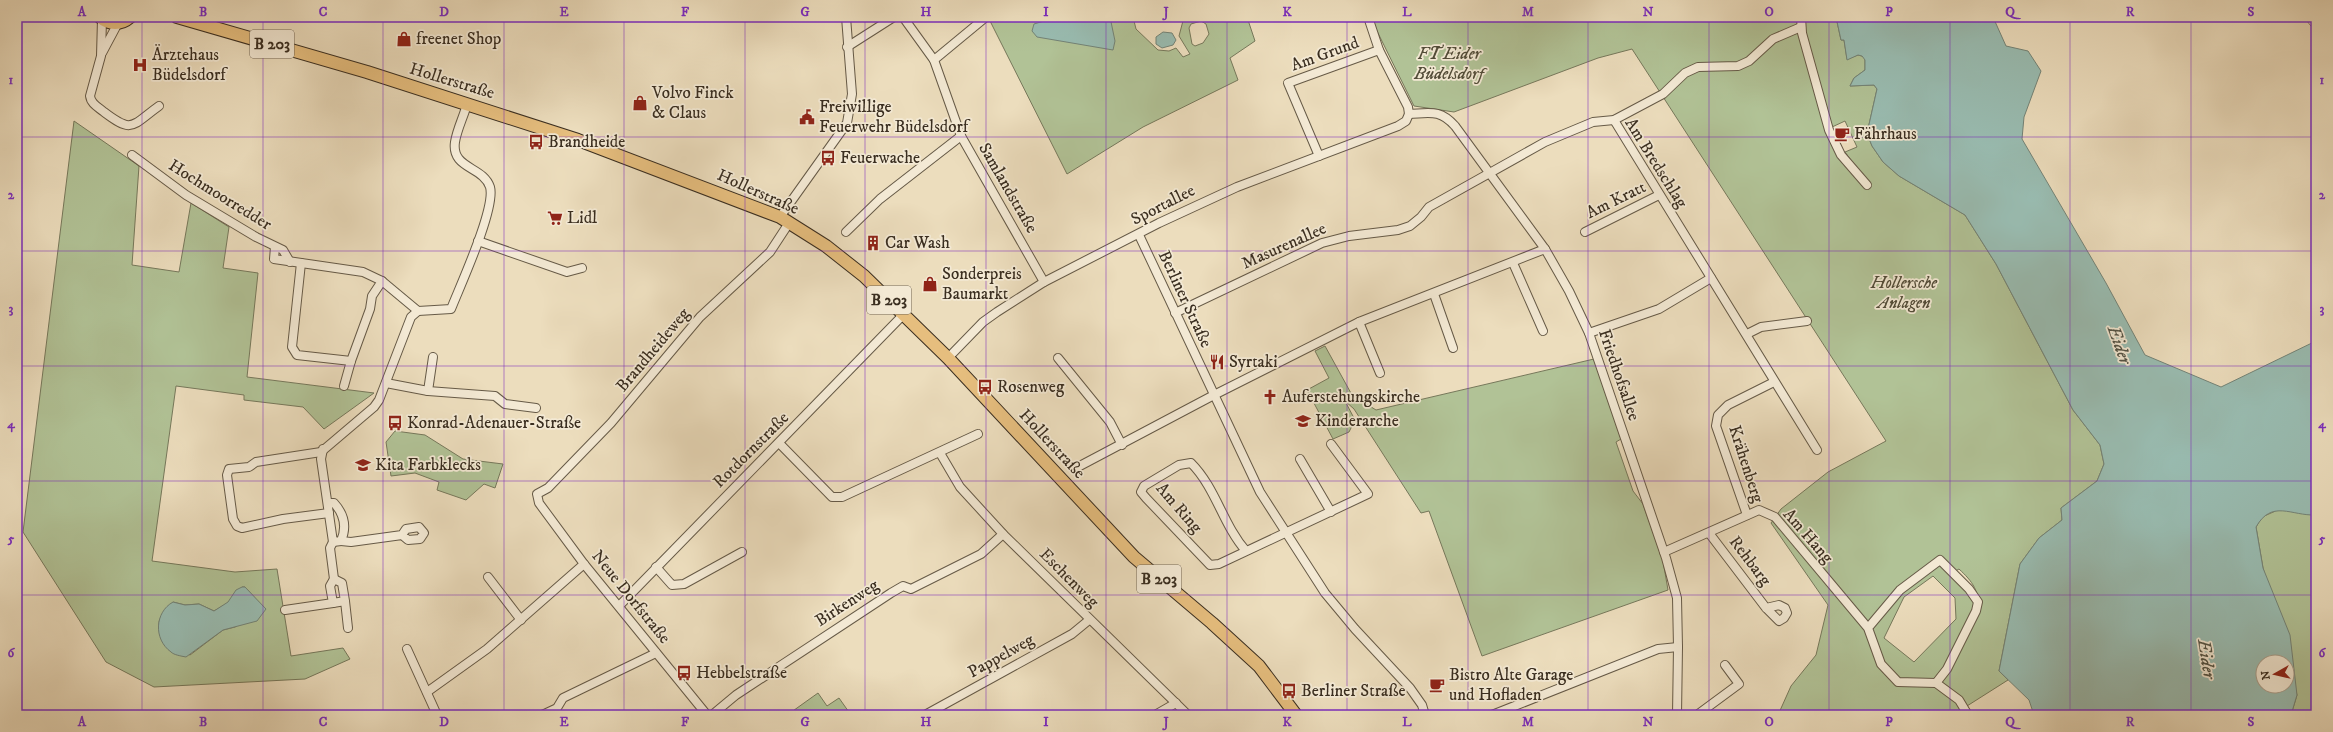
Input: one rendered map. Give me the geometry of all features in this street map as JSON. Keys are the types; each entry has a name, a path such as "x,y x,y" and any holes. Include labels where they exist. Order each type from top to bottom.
{"main road":[{"path":"101,18 110,23 118,23 130,17"},
{"name":"Hollerstraße","path":"177,17 352,67 578,140 784,220 826,246 864,276 948,358 1134,557 1212,623 1259,666 1296,715"},
{"path":"2311,17 2316,23"}],"street":[{"name":"Brandheideweg","path":"537,494 548,488 610,423 700,317 770,252 784,220 847,123 852,94 847,47 846,17"},
{"path":"847,47 894,17"},
{"name":"Samlandstraße","path":"903,17 934,60 961,136 1044,282"},
{"path":"934,60 986,17"},
{"path":"1368,17 1379,50 1408,107 1409,114"},
{"path":"1801,17 1801,27 1829,130 1841,155 1867,185"},
{"path":"101,18 101,56"},
{"path":"118,23 101,56 90,96 92,103 120,125 126,126 133,125 158,106"},
{"path":"1614,120 1663,94 1685,73 1698,67 1738,66 1749,61 1773,39 1801,27"},
{"name":"Am Grund","path":"1319,156 1288,83 1379,50"},
{"path":"329,513 283,519 242,528 237,526 233,519 227,475 230,469 249,467 256,462 321,452 374,408 386,383 411,317 418,311 451,308 478,241 490,200 490,186 481,174 463,165 456,154 455,142 467,104"},
{"name":"Friedhofsallee","path":"1409,114 1439,113 1446,117 1490,172 1545,249 1569,290 1589,333 1664,552 1676,598 1678,647 1677,715"},
{"name":"Sportallee","path":"948,358 983,322 1044,282 1215,196 1398,126 1406,121 1409,114"},
{"name":"Am Bredschlag","path":"1490,172 1545,142 1593,122 1614,120 1817,450"},
{"path":"846,232 880,199 961,136"},
{"name":"Hochmoorredder","path":"132,155 186,195 275,247 283,250 290,262"},
{"name":"Masurenallee","path":"1175,313 1322,243 1349,236 1398,230 1410,226 1422,217 1429,207 1490,172"},
{"name":"Am Kratt","path":"1585,232 1660,195"},
{"name":"Berliner Straße","path":"1139,235 1260,492 1325,593 1355,629 1410,688 1422,705 1426,715"},
{"path":"478,241 567,272 582,268"},
{"path":"275,247 274,259 363,272 382,281 418,311"},
{"path":"1074,469 1122,445 1214,395 1359,322 1513,263 1545,249"},
{"path":"301,263 292,347 297,355 351,361"},
{"path":"1513,263 1543,331"},
{"path":"1589,333 1659,309 1711,278"},
{"path":"344,386 351,361 370,309 372,296 382,281"},
{"path":"1434,294 1453,348"},
{"name":"Rotdornstraße","path":"618,606 904,314"},
{"path":"1747,334 1761,327 1807,321"},
{"path":"1359,322 1380,373"},
{"path":"428,391 433,358"},
{"path":"1058,358 1110,422 1122,445"},
{"name":"Krähenberg","path":"1747,515 1716,426 1718,415 1728,405 1774,382"},
{"path":"386,383 428,391 495,396 505,404 536,408"},
{"path":"779,443 832,497 842,498 978,434"},
{"name":"Am Ring","path":"1246,552 1234,537 1202,474 1191,463 1179,465 1144,486 1141,492 1146,498 1210,565 1220,564 1246,552 1331,512 1368,494 1331,444"},
{"path":"321,452 329,513 337,542"},
{"name":"Eschenweg","path":"940,453 960,487 1003,534 1089,620 1188,715"},
{"path":"1300,460 1331,512"},
{"name":"Neue Dorfstraße","path":"537,494 539,503 584,564 707,715"},
{"path":"328,503 334,503 344,518 345,532 330,548 334,579 330,586 333,603"},
{"name":"Am Hang","path":"1664,552 1759,510 1775,517 1868,628"},
{"name":"Rehbarg","path":"1709,533 1766,608"},
{"name":"Birkenweg","path":"712,715 736,695 891,593 903,586 911,589 959,566 981,554 1003,534"},
{"path":"337,542 351,542 402,535"},
{"path":"656,567 672,584 684,584 742,552"},
{"path":"1936,683 1947,669 1976,611 1978,602 1969,588 1940,560 1900,590 1868,628 1881,664 1898,682 1936,683 1960,700 1968,715"},
{"path":"427,692 521,620 559,584 584,564"},
{"path":"488,577 521,620"},
{"path":"334,579 342,583 348,628"},
{"path":"285,610 345,601"},
{"name":"Pappelweg","path":"925,715 1072,634 1089,620"},
{"path":"1492,715 1658,649 1678,647"},
{"path":"408,649 437,715"},
{"path":"542,715 557,708 562,698 656,653"},
{"path":"1697,715 1739,684 1725,665"},
{"path":"1156,715 1176,703"}],"green space":[{"path":"988,17 1133,17 1136,29 1158,50 1169,51 1176,48 1183,57 1190,54 1179,36 1184,17 1247,17 1255,41 1230,58 1238,80 1143,127 1067,174","holes":["1201,21 1206,24 1209,34 1203,43 1195,46 1192,44 1189,28 1191,24"]},
{"name":"Hollersche Anlagen","path":"1373,17 1836,17 1841,40 1844,40 1847,59 1858,55 1865,59 1865,70 1854,78 1850,86 1874,85 1877,89 1868,129 1868,136 1872,146 1883,162 1899,176 1965,215 1996,264 2073,410 2100,445 2104,464 2097,481 2061,508 2062,520 2039,538 2020,564 1999,671 2008,680 1967,706 1973,715 1970,715 1961,699 1938,683 1949,670 1977,611 1978,598 1974,587 1959,569 1952,573 1968,590 1976,603 1974,611 1946,667 1937,679 1936,685 1958,701 1966,715 1778,715 1791,686 1816,655 1828,605 1771,523 1781,509 1828,472 1886,441 1632,49 1598,58 1454,112 1414,106 1375,27","holes":["1830,120 1832,127 1845,121 1857,147 1845,152 1850,159 1846,162 1825,122","1933,576 1955,598 1956,619 1914,662 1884,638 1904,597"]},
{"path":"74,121 139,166 132,265 179,272 191,203 229,227 223,268 258,273 247,377 374,393 324,429 303,407 244,400 244,395 176,386 152,561 235,572 277,569 291,656 343,648 350,659 305,679 154,687 106,662 23,532","holes":["242,587 245,587 265,609 235,627 223,630 190,655 163,643 159,630 159,621 161,616 173,602 185,605 199,604 214,611 228,603"]},
{"path":"1325,346 1352,395 1376,410 1594,359 1621,439 1616,442 1633,491 1643,504 1663,561 1668,590 1482,656 1429,511 1421,513 1354,409 1345,401 1355,420 1349,432 1333,439 1307,390 1329,378 1315,351"},
{"path":"395,431 425,435 463,459 503,464 495,488 484,484 466,500 437,490 439,482 415,473 391,476 386,442"},
{"path":"2280,509 2316,515 2316,715 2291,715 2297,695 2295,688 2295,654 2286,654 2263,568 2256,527 2262,517"},
{"path":"818,693 827,706 839,698 851,715 791,715 790,713"}],"water":[{"path":"1057,17 1110,17 1115,41 1113,50 1037,37 1032,31 1034,24"},
{"name":"Eider","path":"1836,17 1993,17 2006,46 2028,51 2041,71 2024,117 2022,139 2106,283 2145,355 2221,387 2316,341 2316,515 2275,511 2262,518 2256,527 2263,568 2290,635 2292,654 2255,654 2255,694 2295,694 2295,678 2297,695 2291,715 2034,715 2029,700 1999,671 2020,564 2039,538 2062,520 2061,508 2097,481 2104,464 2100,445 2073,410 1996,264 1965,215 1899,176 1883,162 1872,146 1868,136 1868,129 1877,89 1874,85 1850,86 1854,78 1865,70 1865,60 1862,56 1858,55 1847,60 1844,40 1841,40"},
{"path":"1163,32 1172,33 1176,40 1173,45 1162,48 1156,44 1156,37"},
{"path":"245,587 266,609 257,621 223,630 186,657 174,654 165,647 161,640 158,626 167,606 173,602 185,605 199,604 214,611 228,602 236,590"}],"place":[{"name":"freenet Shop","path":"404,39"},
{"name":"Ärztehaus Büdelsdorf","path":"140,65"},
{"name":"Volvo Finck & Claus","path":"640,103"},
{"name":"Freiwillige Feuerwehr Büdelsdorf","path":"807,117"},
{"name":"Fährhaus","path":"1842,134"},
{"name":"Brandheide","path":"536,142"},
{"name":"Feuerwache","path":"828,158"},
{"name":"Lidl","path":"555,218"},
{"name":"Car Wash","path":"873,243"},
{"name":"Sonderpreis Baumarkt","path":"930,284"},
{"name":"Syrtaki","path":"1217,362"},
{"name":"Rosenweg","path":"985,387"},
{"name":"Auferstehungskirche","path":"1270,397"},
{"name":"Kinderarche","path":"1303,421"},
{"name":"Konrad-Adenauer-Straße","path":"395,423"},
{"name":"Kita Farbklecks","path":"363,465"},
{"name":"Hebbelstraße","path":"684,673"},
{"name":"Bistro Alte Garage und Hofladen","path":"1437,685"},
{"name":"Berliner Straße","path":"1289,691"}],"park label":[{"name":"FT Eider Büdelsdorf","path":"1449,64"}]}
